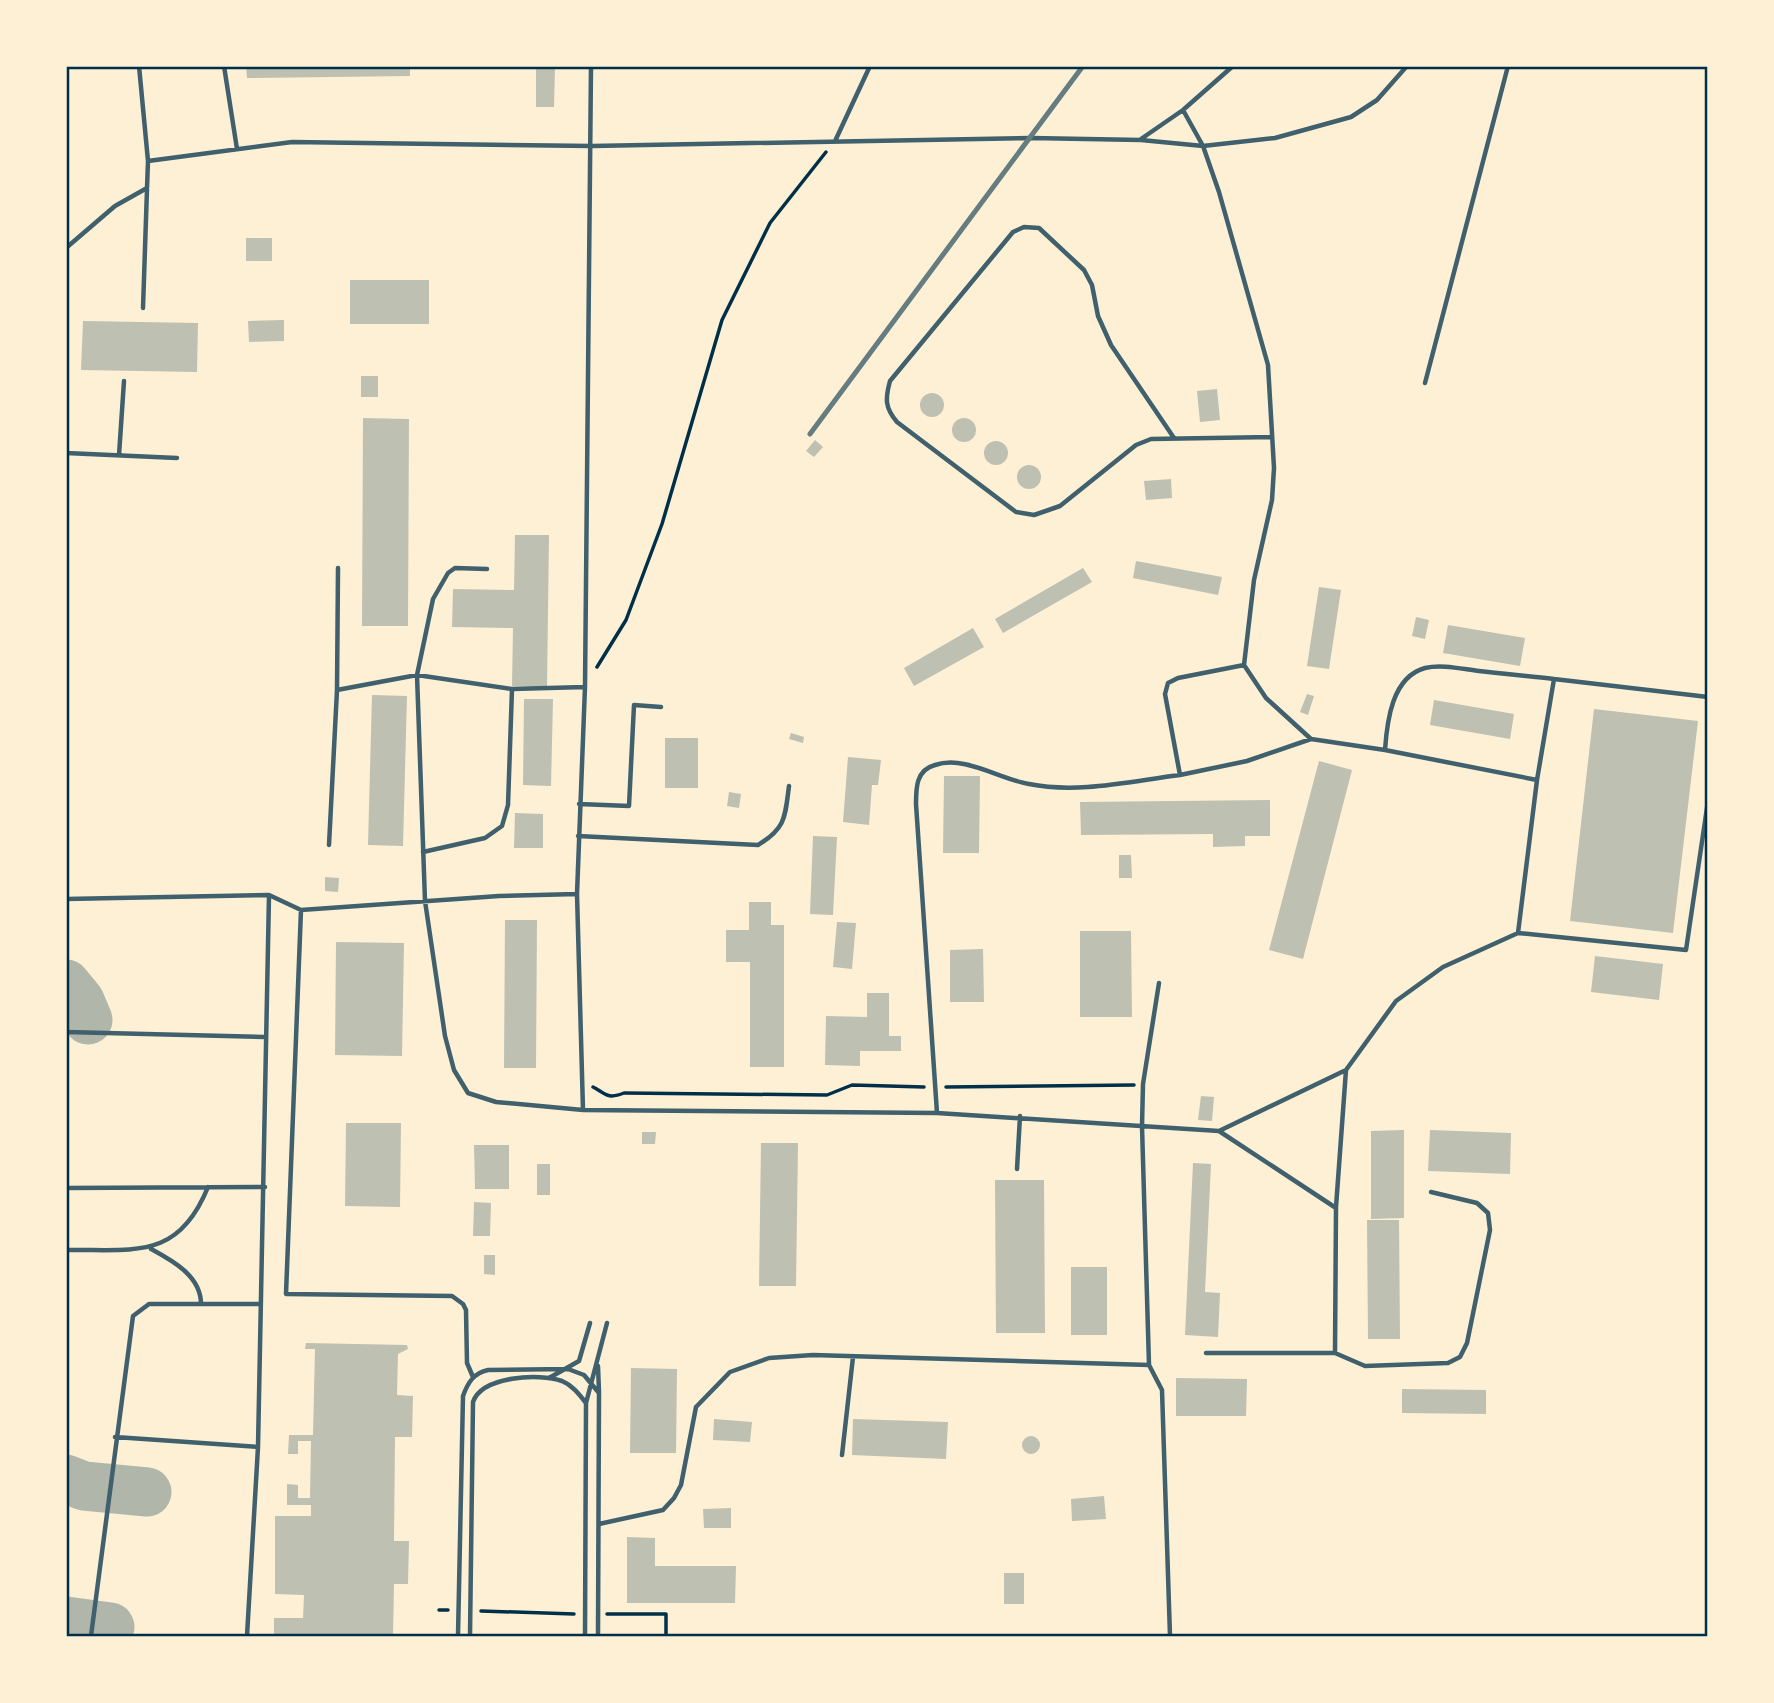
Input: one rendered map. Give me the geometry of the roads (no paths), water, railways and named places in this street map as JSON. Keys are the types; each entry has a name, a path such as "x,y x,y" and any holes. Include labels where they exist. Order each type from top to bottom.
{"lane":[{"path":"139,66 148,161 143,308"},
{"path":"224,66 237,149"},
{"path":"583,1110 577,894 585,687 591,66"},
{"path":"836,139 870,66"},
{"path":"1141,140 1183,110 1233,66"},
{"path":"148,161 292,142 592,146 836,139 1141,140 1203,146 1275,138 1351,117 1377,100 1407,66"},
{"path":"1425,383 1508,66"},
{"path":"1183,110 1203,146 1268,365 1272,500 1254,580 1244,664 1266,698 1311,739"},
{"path":"66,248 116,206 147,188"},
{"path":"1174,438 1111,345 1098,316 1092,285 1084,270 1039,228 1024,227 1013,232 890,381 886,397 887,410 897,422 1016,512 1034,515 1049,512 1136,445 1151,439 1272,437"},
{"path":"119,455 124,381"},
{"path":"66,453 177,458"},
{"path":"329,845 337,691 338,568"},
{"path":"487,569 455,568 448,573 433,599 418,675 425,901 445,1036 454,1070 468,1093 496,1102 583,1110 1020,1116 1219,1131 1346,1070 1396,1001 1443,967 1518,933 1686,950 1707,801"},
{"path":"1180,775 1165,694 1168,683 1178,678 1244,664"},
{"path":"1385,750 1387,718 1398,692 1409,678 1424,669 1443,667 1707,697"},
{"path":"337,691 418,675 512,689 585,687"},
{"path":"1518,933 1537,780 1554,679"},
{"path":"423,852 485,838 502,825 508,805 512,689"},
{"path":"579,804 629,806 634,705 661,707"},
{"path":"937,1113 915,786 921,773 931,765 946,762 1028,784 1081,787 1180,775 1247,761 1311,739 1385,750 1537,780"},
{"path":"578,836 758,845 776,834 785,818 789,786"},
{"path":"66,900 269,895 301,910 577,894"},
{"path":"247,1636 258,1447 269,895"},
{"path":"301,910 286,1293 452,1296 463,1304 466,1310 467,1363 473,1377"},
{"path":"1159,983 1143,1084 1142,1126 1149,1365 1162,1390 1170,1636"},
{"path":"66,1032 265,1037"},
{"path":"1335,1353 1336,1208 1346,1070"},
{"path":"1017,1169 1020,1116"},
{"path":"1219,1131 1336,1208"},
{"path":"66,1250 150,1248 171,1238 189,1224 208,1187"},
{"path":"66,1188 265,1187"},
{"path":"1206,1353 1335,1353 1365,1366 1448,1363 1460,1357 1466,1343 1490,1230 1488,1213 1477,1203 1431,1192"},
{"path":"150,1248 192,1278 201,1292 201,1304"},
{"path":"91,1636 115,1437 133,1316 149,1304 259,1304"},
{"path":"470,1636 471,1450 475,1397 483,1387 494,1381 548,1378 568,1369 579,1361 590,1323"},
{"path":"585,1636 586,1403 607,1323"},
{"path":"599,1524 663,1510 681,1485 696,1407 730,1372 769,1358 853,1357 1149,1365"},
{"path":"842,1455 853,1357"},
{"path":"598,1362 598,1636"},
{"path":"458,1636 463,1396 473,1377 488,1370 568,1369 584,1375 599,1393"},
{"path":"548,1378 574,1388 586,1403"},
{"path":"115,1437 258,1447"}],"railway":[{"path":"810,434 1083,66"}]}
